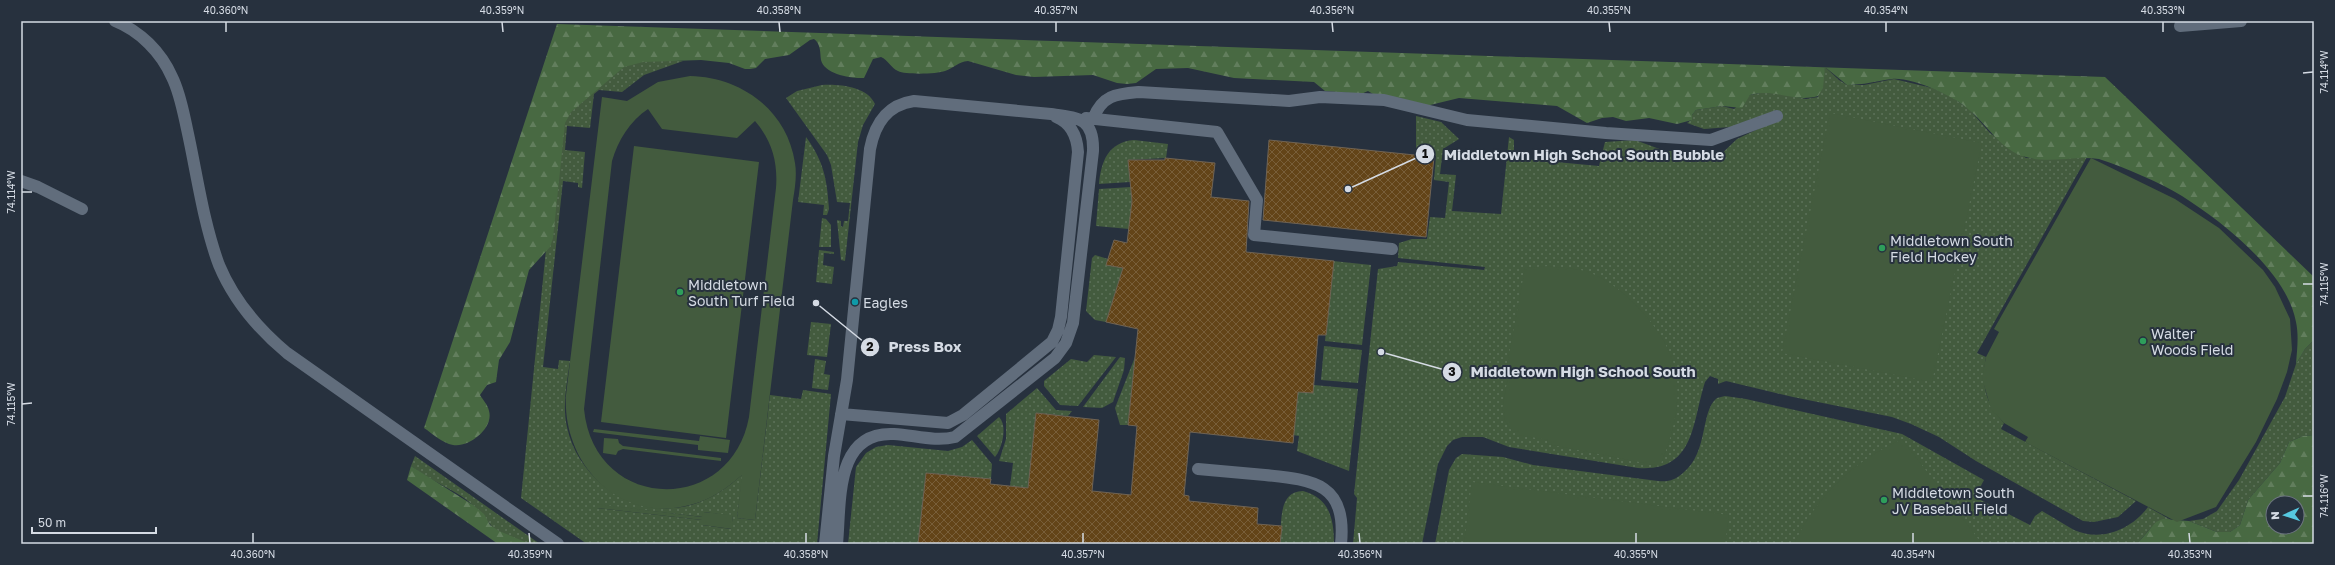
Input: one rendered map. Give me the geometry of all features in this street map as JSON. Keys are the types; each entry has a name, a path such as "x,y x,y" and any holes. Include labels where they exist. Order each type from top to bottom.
{"street":[{"path":"115,21 127,27 147,42 157,52 173,77 182,105 209,229 219,264 235,296 253,322 286,353 558,544"},
{"path":"2180,26 2240,21"},
{"path":"1093,119 1098,107 1107,99 1124,94 1139,92 1289,101 1320,97 1384,100 1467,120 1606,133 1710,140 1777,116"},
{"path":"825,544 834,456 847,380 870,148 878,123 896,107 914,101 1217,132 1257,200 1254,236 1392,249"},
{"path":"841,414 948,423 963,415 1052,342 1058,330 1061,317 1078,152 1076,139 1069,125 1051,114"},
{"path":"837,544 845,470 850,455 860,444 871,437 882,434 940,439 955,437 1055,358 1066,343 1075,310 1093,146 1092,133 1087,124 1073,117"},
{"path":"21,181 38,187 82,210"},
{"path":"1198,468 1298,478 1317,484 1333,497 1339,507 1342,523 1341,544"}],"green space":[{"path":"557,24 1825,67 1823,88 1818,96 1800,98 1760,93 1750,95 1742,108 1722,106 1696,110 1692,115 1692,120 1677,124 1649,118 1626,121 1613,117 1602,118 1587,123 1557,106 1459,98 1426,106 1373,94 1368,91 1361,94 1325,91 1314,82 1234,78 1188,68 1156,69 1136,83 1127,84 1117,83 1093,75 1034,77 1016,75 968,61 941,72 922,74 908,73 896,70 881,57 873,59 864,78 853,78 839,75 827,69 823,65 819,46 814,39 810,40 789,55 765,59 756,68 750,69 745,69 729,63 701,60 643,62 624,67 571,112 565,123 553,238 550,247 529,270 510,342 499,360 496,382 487,385 480,395 487,405 490,417 488,424 479,436 473,440 459,445 449,444 424,428"},
{"path":"633,57 683,61 644,75 622,92 599,90 594,94 590,128 567,126 565,150 585,152 582,188 578,187 578,183 563,181 543,367 558,369 559,360 570,361 565,410 567,427 574,447 584,464 597,480 613,492 631,501 650,507 670,508 691,505 706,500 743,474 737,518 755,520 770,395 801,399 803,390 831,394 817,544 587,544 521,498 559,120","holes":["597,505 703,517 704,512 733,516 731,529 702,525 702,520 597,508"]},
{"path":"1825,67 1847,85 1864,85 1894,79 1932,88 1949,95 1969,109 1990,133 2026,158 2054,159 2087,157 1977,353 1986,357 1984,385 1992,408 2004,423 2001,429 2136,501 2118,517 2094,522 2083,521 1976,461 1939,437 1911,424 1892,417 1793,397 1726,381 1718,384 1718,379 1710,376 1705,382 1688,442 1681,453 1671,462 1657,467 1638,468 1509,447 1483,437 1462,437 1453,440 1447,446 1438,464 1422,544 1353,544 1357,498 1354,494 1378,269 1397,266 1398,262 1484,270 1485,267 1398,258 1399,243 1412,239 1427,239 1430,217 1445,218 1449,182 1434,180 1436,156 1416,154 1416,116 1441,122 1459,139 1443,149 1440,174 1456,175 1452,211 1501,214 1509,137 1514,140 1514,158 1599,166 1605,142 1635,140 1665,151 1687,151 1716,159 1737,139 1781,118 1776,110 1743,126 1704,129 1687,123 1691,120 1692,115 1696,110 1722,106 1734,109 1750,95 1760,93 1773,92 1806,99 1818,97"},
{"path":"1826,67 2105,77 2314,277 2314,340 2305,349 2296,364 2298,338 2296,322 2290,303 2280,285 2267,267 2234,234 2182,196 2142,176 2099,159 2081,158 2044,160 2017,154 2002,143 1962,104 1943,93 1921,84 1900,79 1847,85"},
{"path":"690,76 709,78 744,90 759,100 772,112 782,127 790,144 795,163 795,186 755,520 737,518 742,475 718,493 698,503 690,505 664,509 640,506 619,497 600,483 585,465 574,444 567,420 566,395 602,97 627,101 658,82","holes":["648,109 662,129 737,138 755,121 770,144 776,169 776,188 749,417 737,449 717,472 692,485 664,489 636,483 611,468 593,443 584,409 612,161 621,138 630,125"]},
{"path":"822,85 852,87 866,93 875,104 863,125 858,142 845,261 841,260 837,220 841,221 841,226 843,227 844,221 848,221 850,203 837,202 831,165 827,155 786,98 797,91"},
{"name":"Middletown South Field Hockey","path":"1830,113 1982,143 1932,382 1782,353"},
{"path":"806,137 817,155 824,171 829,209 827,215 823,215 824,205 798,202"},
{"path":"1134,140 1168,144 1166,158 1128,160 1130,182 1099,184 1104,161 1108,154 1118,145"},
{"name":"Middletown South Turf Field","path":"634,146 759,162 726,438 601,422"},
{"name":"Walter Woods Field","path":"2091,158 2175,199 2219,228 2263,270 2275,287 2290,319 2292,350 2287,372 2277,399 2256,442 2216,507 2177,522 2025,442 2028,437 2004,423 1991,409 1982,378 1986,357 1999,332 1994,329"},
{"path":"1131,187 1133,193 1129,229 1096,226 1099,189"},
{"path":"822,218 826,219 831,225 831,247 819,247"},
{"path":"819,250 834,252 834,254 824,253 823,265 834,267 832,284 816,282"},
{"path":"1095,255 1108,259 1123,268 1106,322 1095,320 1086,311 1092,258"},
{"path":"1333,261 1371,265 1362,345 1325,341"},
{"path":"1549,266 1585,271 1614,286 1629,298 1642,312 1655,327 1665,343 1672,359 1676,374 1677,398 1672,433 1660,466 1547,444 1548,440 1519,435 1519,432 1512,431 1504,419 1505,411 1502,410 1508,377 1505,376 1525,268"},
{"path":"811,322 831,324 827,357 807,355"},
{"path":"2314,340 2314,435 2303,436 2289,442 2280,463 2248,500 2240,525 2230,532 2217,532 2189,521 2203,519 2217,511 2239,480 2285,397 2296,364 2305,349"},
{"path":"1324,346 1362,350 1358,383 1321,380"},
{"path":"1094,355 1116,357 1078,406 1060,405 1044,386 1044,381 1071,359 1087,362"},
{"path":"1120,357 1125,358 1124,370 1113,402 1102,408 1083,407"},
{"path":"1135,357 1128,425 1120,425 1115,408"},
{"path":"815,359 826,361 824,374 830,375 828,390 812,388"},
{"path":"1314,385 1358,389 1349,471 1297,451 1299,436 1293,435 1298,392"},
{"path":"1037,388 1056,410 1072,411 1068,416 1036,413 1028,488 1010,486 1013,463 999,461 1006,439 1006,414"},
{"path":"1725,396 1746,399 1902,434 1984,480 1975,497 2030,525 2035,516 2042,511 2074,530 2095,535 2105,534 2124,528 2141,515 2148,507 2171,520 2165,520 2156,524 2137,544 1435,544 1449,470 1456,458 1462,454 1503,457 1533,465 1658,481 1669,481 1683,473 1691,464 1701,443 1708,412 1712,404 1717,398"},
{"path":"999,417 1002,421 1004,432 1000,449 995,457 977,436"},
{"path":"594,429 699,441 700,436 730,440 728,453 698,450 698,445 593,432"},
{"path":"2314,435 2314,544 2137,544 2156,522 2163,519 2189,521 2217,532 2230,532 2240,525 2248,500 2280,463 2289,442 2303,436"},
{"path":"604,438 618,439 619,443 623,446 721,458 721,461 623,449 618,451 616,455 603,453"},
{"name":"Middletown South JV Baseball Field","path":"1902,439 1982,544 1794,544 1803,526 1814,510 1825,495 1838,482 1852,469 1868,458"},
{"path":"972,440 992,464 991,479 926,473 918,544 848,544 856,467 866,453 876,447 888,445 948,451 962,447"},
{"path":"415,456 540,544 527,543 513,539 494,529 477,509 465,499 411,466"},
{"path":"411,466 473,505 484,514 490,525 499,531 530,544 498,544 407,480"},
{"path":"1472,482 1729,515 1725,544 1464,544"},
{"path":"1303,491 1312,494 1319,499 1329,511 1333,527 1334,544 1280,544 1282,510 1285,503 1295,492"},
{"path":"597,504 702,517 703,512 733,515 732,529 702,525 702,520 597,508"}],"building":[{"path":"1269,140 1434,157 1426,237 1263,220"},
{"path":"1165,158 1215,163 1211,197 1249,201 1246,252 1334,261 1326,335 1318,335 1313,393 1298,392 1293,443 1190,432 1184,495 1189,496 1189,501 1258,508 1257,524 1282,526 1280,544 918,544 926,473 991,479 990,484 1028,488 1036,413 1099,420 1092,491 1131,495 1137,426 1128,425 1138,329 1106,322 1123,268 1106,265 1114,240 1127,243 1132,201 1128,160 1165,160"}],"place":[{"name":"Middletown High School South Bubble","path":"1348,189"},
{"name":"Middletown South Field Hockey","path":"1882,248"},
{"name":"Middletown South Turf Field","path":"680,292"},
{"name":"Eagles","path":"855,302"},
{"name":"Press Box","path":"816,303"},
{"name":"Walter Woods Field","path":"2143,341"},
{"name":"Middletown High School South","path":"1381,352"},
{"name":"Middletown South JV Baseball Field","path":"1884,500"}]}
